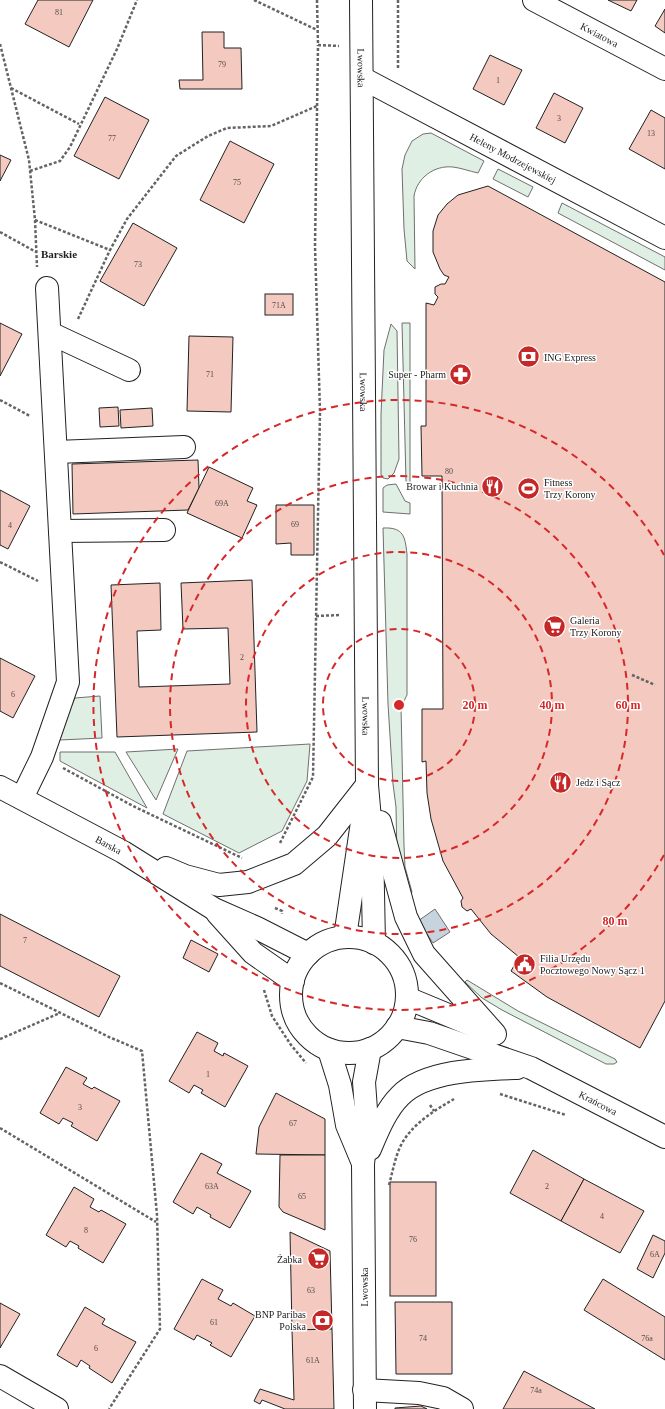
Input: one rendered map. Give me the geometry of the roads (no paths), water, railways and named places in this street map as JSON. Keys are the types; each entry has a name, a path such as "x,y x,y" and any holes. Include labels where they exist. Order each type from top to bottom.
{"street":[{"name":"Lwowska","path":"361,0 367,785 372,842 374,943"},
{"name":"Kwiatowa","path":"534,0 665,69"},
{"name":"Heleny Modrzejewskiej","path":"362,78 665,238"},
{"path":"22,798 47,742 68,682 56,452 58,337 47,288"},
{"path":"58,337 129,370"},
{"path":"56,452 184,447"},
{"path":"60,531 164,530"},
{"name":"Lwowska","path":"345,937 367,785"},
{"path":"123,852 185,876 219,885 248,882 294,864 326,836 367,785 378,812 406,917 424,954 494,1034"},
{"name":"Barska","path":"0,787 123,852 214,909 257,928 308,954"},
{"name":"Barska","path":"214,909 253,954 293,981"},
{"path":"345,937 366,939 374,943 390,953 404,976 407,998 403,1017 397,1027 381,1044 370,1049 347,1053 329,1050 314,1041 301,1028 293,1012 291,993 293,981 303,960 308,954 325,942 345,937"},
{"name":"Krańcowa","path":"407,998 494,1034 502,1039 531,1068"},
{"name":"Krańcowa","path":"397,1027 429,1033 531,1068 665,1137"},
{"name":"Lwowska","path":"365,1400 363,1164 367,1124 364,1082 370,1049"},
{"name":"Lwowska","path":"329,1050 340,1085 347,1125 363,1164"},
{"path":"363,1164 382,1120 400,1096 414,1085 463,1070 531,1068"},
{"path":"0,1376 57,1409"},
{"path":"365,1400 419,1393 444,1398 462,1409"}],"place":[{"name":"ING Express","path":"528,357"},
{"name":"Super - Pharm","path":"461,374"},
{"name":"Browar i Kuchnia","path":"493,486"},
{"name":"Fitness Trzy Korony","path":"529,488"},
{"name":"Galeria Trzy Korony","path":"554,626"},
{"name":"Jedz i Sącz","path":"560,782"},
{"name":"Filia Urzędu Pocztowego Nowy Sącz 1","path":"524,964"},
{"name":"Żabka","path":"318,1259"},
{"name":"BNP Paribas Polska","path":"322,1320"}],"district":[{"name":"Barskie","path":"59,254"}]}
